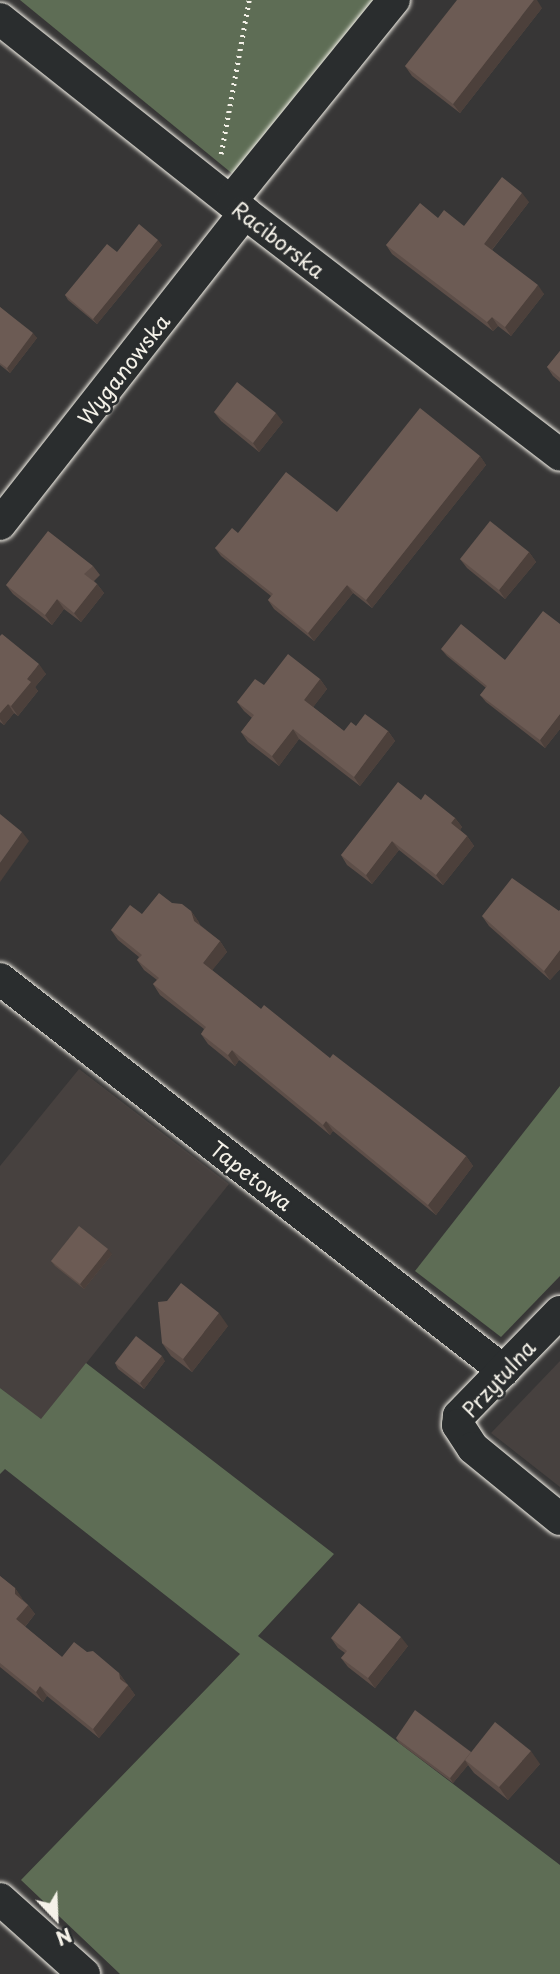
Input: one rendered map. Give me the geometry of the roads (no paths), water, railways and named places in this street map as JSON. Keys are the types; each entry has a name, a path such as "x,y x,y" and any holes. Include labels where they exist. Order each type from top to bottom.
{"street":[{"name":"Wyganowska","path":"0,524 230,201 394,0"},
{"name":"Raciborska","path":"0,19 230,201 560,455"},
{"name":"Tapetowa","path":"0,979 504,1371"},
{"name":"Przytulna","path":"560,1312 459,1416 458,1425 461,1435 473,1448 560,1519"},
{"path":"0,1899 84,1974"}]}
